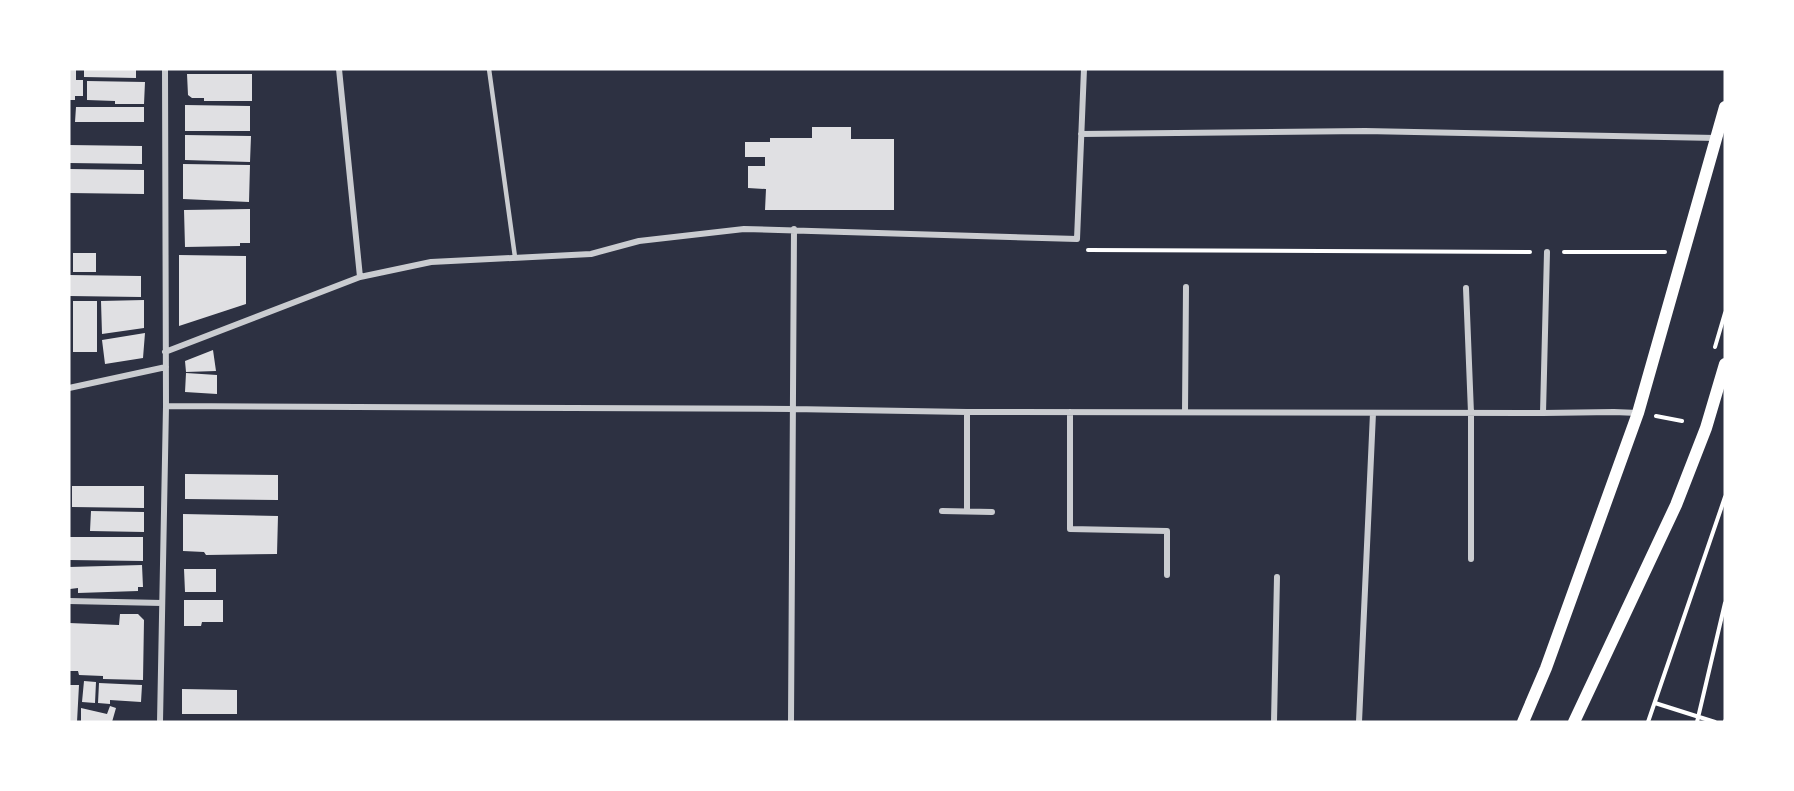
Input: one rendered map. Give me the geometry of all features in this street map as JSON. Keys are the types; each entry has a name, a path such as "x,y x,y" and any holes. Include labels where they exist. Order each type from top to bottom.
{"main road":[{"path":"1523,722 1546,668 1638,413 1725,107"},
{"path":"1574,722 1676,504 1706,428 1725,364"}],"street":[{"path":"160,722 166,406 165,69"},
{"path":"339,69 360,277"},
{"path":"165,352 360,277 431,262 591,254 639,242 744,229 1077,239 1084,69"},
{"path":"1081,134 1365,131 1717,138"},
{"path":"791,722 794,229"},
{"path":"1544,413 1547,252"},
{"path":"1185,412 1186,287"},
{"path":"1466,288 1471,413 1471,559"},
{"path":"69,388 165,367"},
{"path":"166,406 967,412 1638,413"},
{"path":"967,412 967,511"},
{"path":"1070,412 1070,530 1167,531 1167,574"},
{"path":"1359,722 1373,413"},
{"path":"942,511 992,512"},
{"path":"1274,722 1277,576"},
{"path":"69,601 162,603"}],"lane":[{"path":"489,69 515,257"}],"path":[{"path":"1077,239 1089,252 1683,252"},
{"path":"1652,415 1682,421"},
{"path":"1648,722 1725,497"},
{"path":"1698,720 1725,603"},
{"path":"1655,702 1698,720 1715,722"}],"building":[{"path":"69,69 76,69 76,80 83,80 83,96 75,96 75,100 69,100"},
{"path":"84,69 136,69 136,78 84,77"},
{"path":"187,74 252,74 252,101 204,101 204,98 192,98 188,95"},
{"path":"87,81 145,82 144,104 115,104 115,101 87,100"},
{"path":"185,105 250,106 250,131 185,131"},
{"path":"76,107 144,107 144,122 75,122"},
{"path":"812,127 851,127 851,139 894,139 894,210 765,210 766,189 748,188 748,166 765,166 765,157 745,157 745,142 770,142 770,138 812,138"},
{"path":"185,135 251,136 250,162 185,160"},
{"path":"69,145 142,146 142,164 69,163"},
{"path":"183,164 250,165 249,202 183,199"},
{"path":"69,169 144,170 144,194 69,193"},
{"path":"250,209 250,243 240,243 240,246 185,247 184,210"},
{"path":"73,253 96,253 96,272 73,272"},
{"path":"179,255 246,256 246,304 179,326"},
{"path":"69,275 141,276 141,297 69,296"},
{"path":"144,300 144,328 102,334 101,301"},
{"path":"73,301 97,301 97,352 73,352"},
{"path":"145,333 143,358 105,364 102,340"},
{"path":"213,350 216,371 186,372 185,361"},
{"path":"186,373 217,375 217,394 185,392"},
{"path":"185,474 278,475 278,500 185,499"},
{"path":"72,486 144,486 144,508 72,507"},
{"path":"91,511 144,512 144,532 90,531"},
{"path":"183,514 278,516 277,554 206,555 204,552 183,551"},
{"path":"69,537 143,537 143,561 69,560"},
{"path":"142,565 143,587 138,587 138,591 78,593 78,588 70,589 69,567"},
{"path":"184,569 216,569 216,592 185,592"},
{"path":"184,600 223,600 223,622 202,622 201,626 184,626"},
{"path":"120,614 138,614 144,620 143,680 103,679 103,676 79,675 78,671 69,671 69,623 119,625"},
{"path":"84,681 96,682 95,703 82,702"},
{"path":"99,683 142,685 141,702 110,700 110,704 98,703"},
{"path":"69,685 79,685 77,722 69,722"},
{"path":"182,689 237,690 237,714 182,714"},
{"path":"110,706 116,708 112,722 81,722 81,708 107,714"}]}
